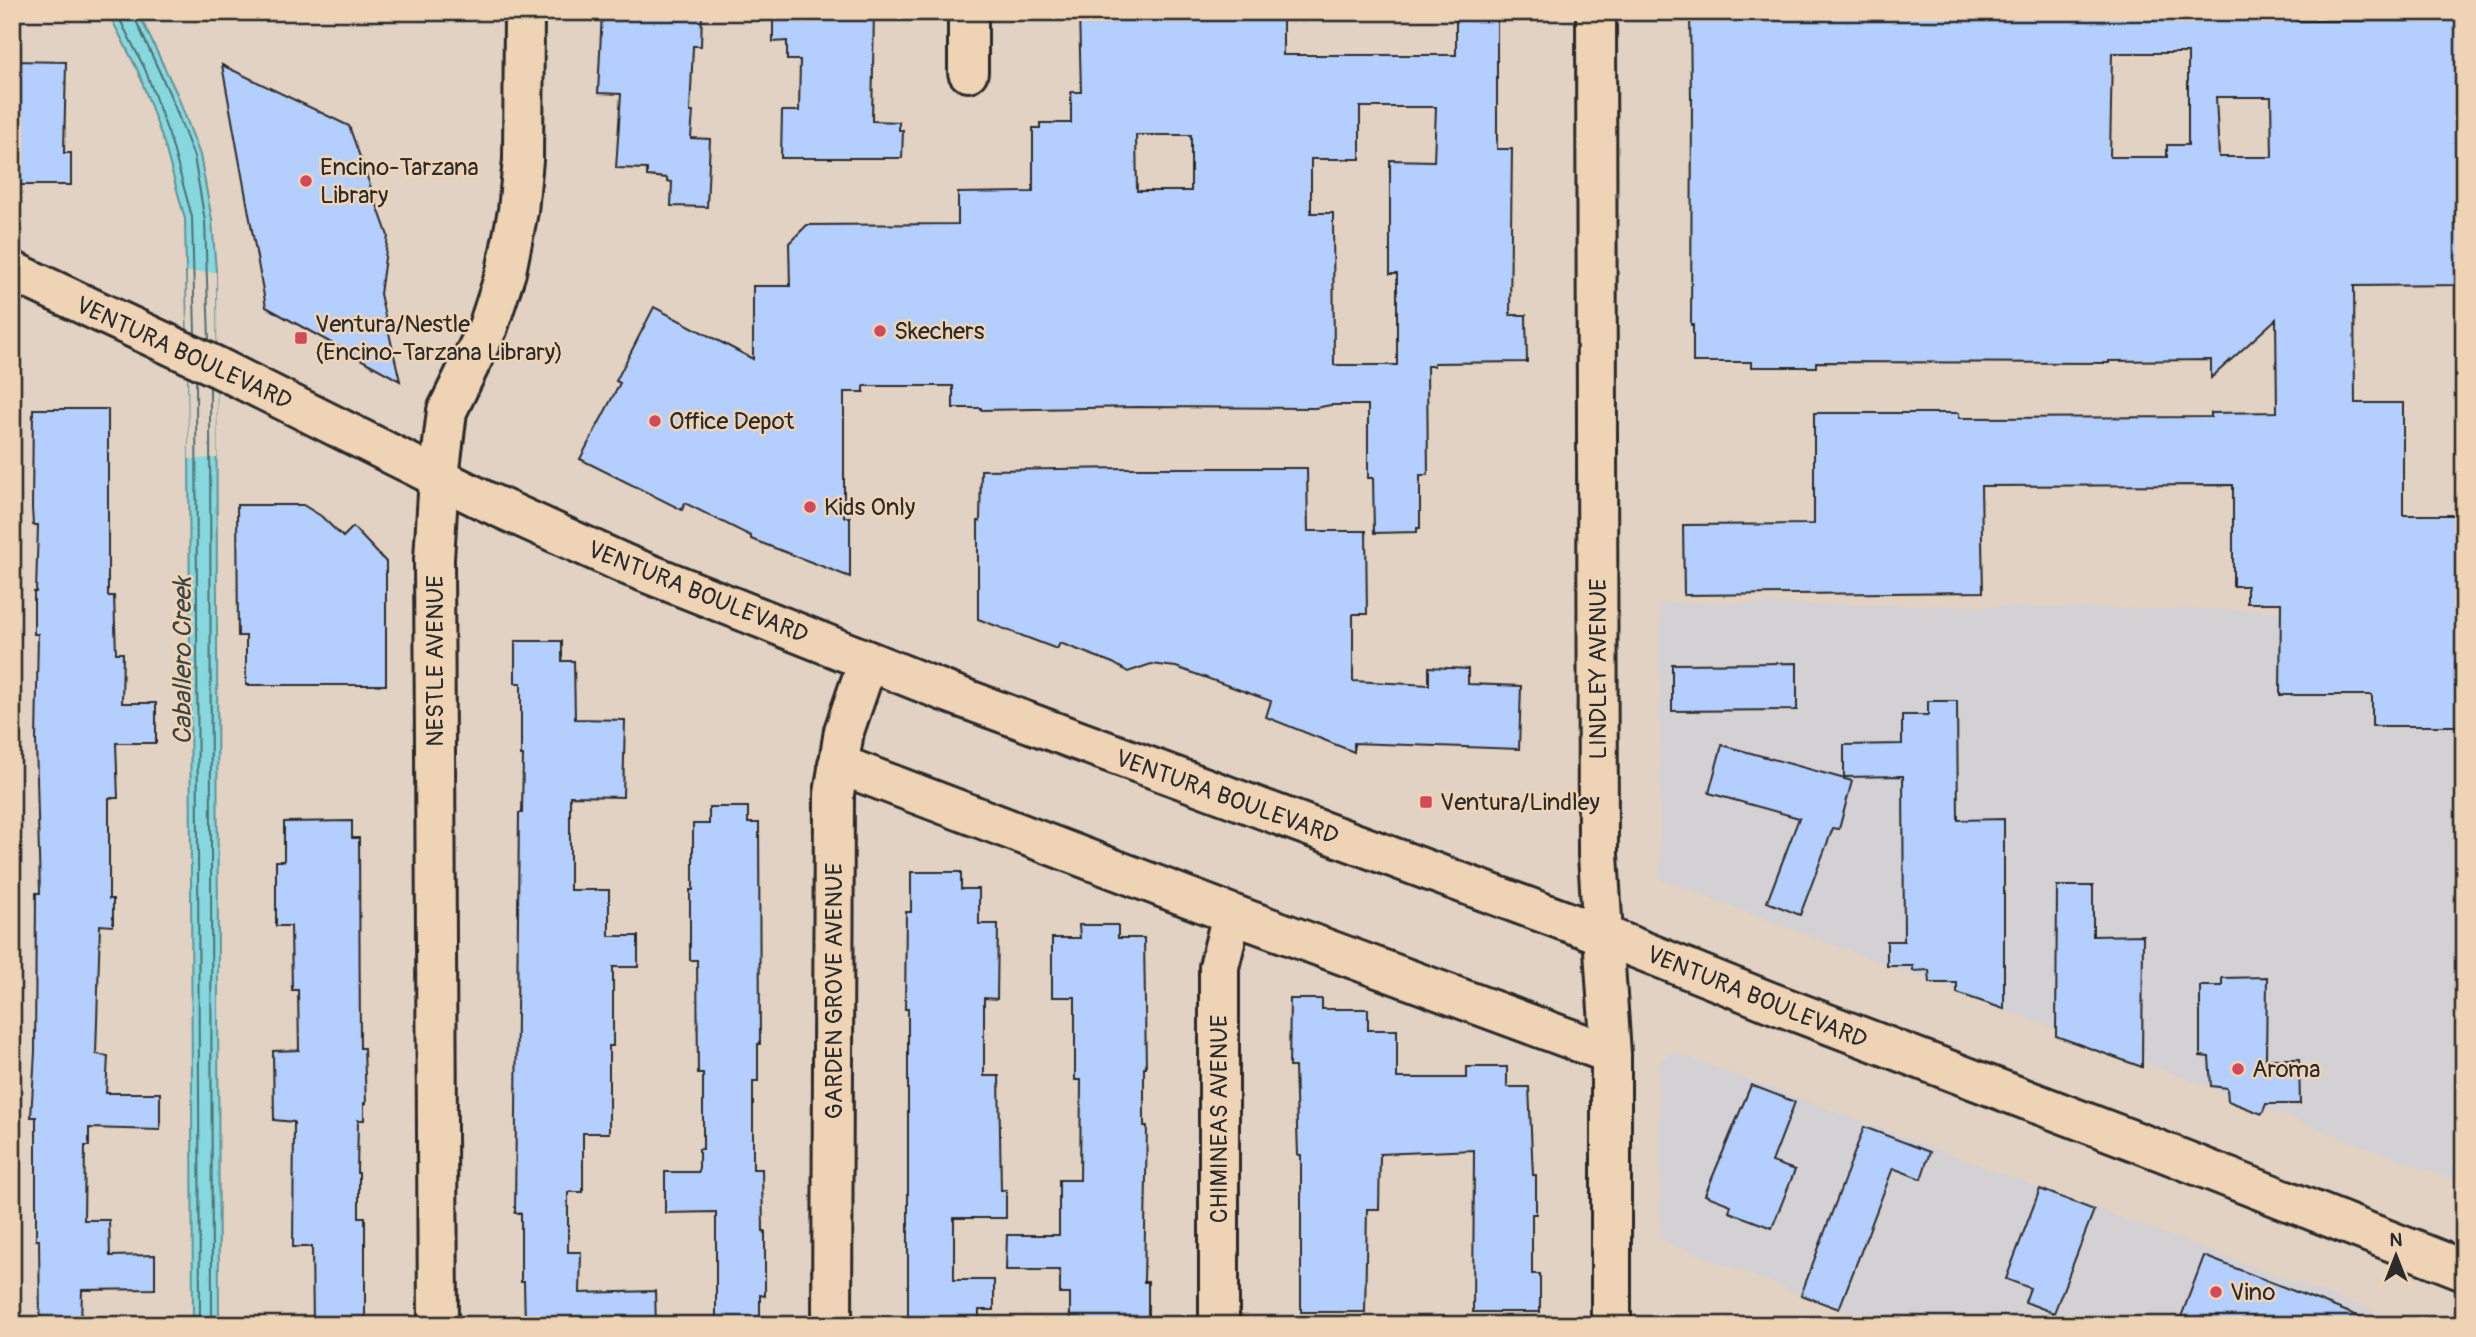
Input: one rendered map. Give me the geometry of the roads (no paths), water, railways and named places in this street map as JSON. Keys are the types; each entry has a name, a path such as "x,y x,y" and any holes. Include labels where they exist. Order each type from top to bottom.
{"street":[{"name":"NESTLE AVENUE","path":"438,1325 434,559 439,477 447,411 488,327 506,272 519,211 523,160 524,12"},
{"path":"968,12 968,72"},
{"name":"LINDLEY AVENUE","path":"1596,12 1598,855 1611,1054 1611,1325"},
{"name":"VENTURA BOULEVARD","path":"12,271 627,565 868,662 1603,935 1805,1016 2464,1270"},
{"name":"GARDEN GROVE AVENUE","path":"832,1325 834,794 844,731 868,662"},
{"path":"838,764 1611,1054"},
{"name":"CHIMINEAS AVENUE","path":"1219,1325 1219,967 1232,914"}],"water":[{"path":"108,12 138,12 177,94 200,155 212,220 216,272 219,1325 193,1325 189,434 185,219 164,143 138,71"}],"place":[{"name":"Encino-Tarzana Library","path":"306,181"},
{"name":"Skechers","path":"880,331"},
{"name":"Ventura/Nestle (Encino-Tarzana Library)","path":"301,338"},
{"name":"Office Depot","path":"655,421"},
{"name":"Kids Only","path":"810,507"},
{"name":"Ventura/Lindley","path":"1426,802"},
{"name":"Aroma","path":"2238,1069"},
{"name":"Vino","path":"2216,1292"}],"water label":[{"name":"Caballero Creek","path":"182,661"}]}
